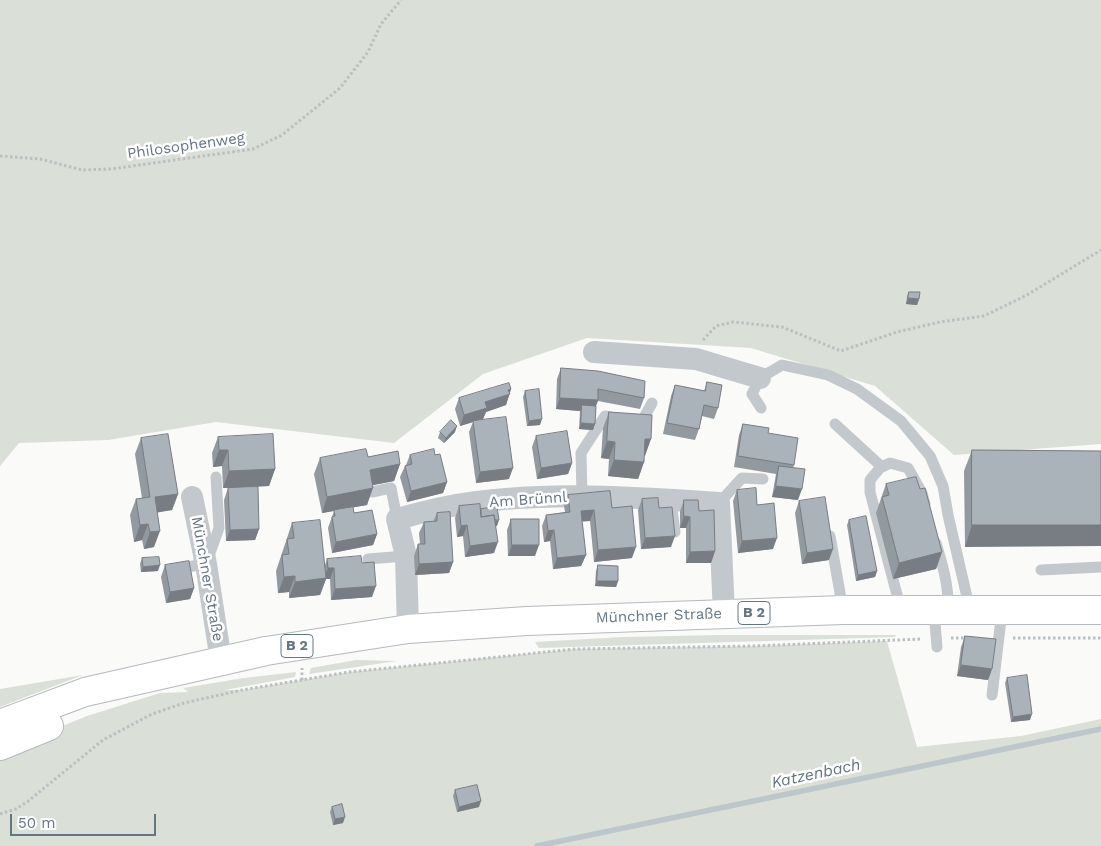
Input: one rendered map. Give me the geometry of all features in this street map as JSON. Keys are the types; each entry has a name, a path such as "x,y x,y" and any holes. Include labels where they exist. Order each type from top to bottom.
{"main road":[{"name":"Münchner Straße","path":"187,670 266,651 408,629 527,621 842,610 1101,610"},
{"name":"B 2","path":"0,724 85,692 187,670"},
{"name":"B 2","path":"0,746 187,670"}],"street":[{"path":"594,352 696,359 760,378"},
{"name":"Münchner Straße","path":"192,496 206,564 221,661"},
{"name":"Am Brünnl","path":"398,519 446,507 514,499 582,496 719,503"},
{"path":"719,503 724,614"},
{"path":"398,519 406,556 408,629"}],"lane":[{"path":"762,408 752,394 760,378 782,366 828,375 857,389 901,421 930,456 944,486 948,515 951,610 940,642"},
{"path":"582,496 581,453 604,416 641,423 652,403"},
{"path":"836,424 882,467"},
{"path":"901,610 870,492 870,480 882,467 890,464 908,468 922,493 927,511"},
{"path":"167,570 206,564 219,528 216,477"},
{"path":"719,503 742,478 763,479"},
{"path":"372,492 391,488 398,519"},
{"path":"671,500 675,532"},
{"path":"932,528 945,572 951,610"},
{"path":"830,536 842,610"},
{"path":"368,559 406,556"},
{"path":"1041,570 1101,567"},
{"path":"992,695 1002,611"}],"path":[{"name":"Philosophenweg","path":"0,156 40,159 82,170 111,169 253,149 282,134 340,88 368,52 381,24 401,0"},
{"path":"696,359 700,342 716,326 733,322 782,327 841,351 897,332 940,322 984,316 1027,295 1101,250"},
{"path":"0,814 16,810 103,740 152,714 242,690 349,672 576,649 754,646 924,638"},
{"path":"940,642 998,638 1101,638"},
{"path":"531,647 531,653"},
{"path":"302,667 302,680"}],"shaded area":[{"path":"0,0 1101,0 1101,444 954,455 875,386 751,348 587,338 483,374 394,443 216,422 108,440 19,443 0,466"},
{"path":"896,635 895,637 539,648 535,642 623,637"},
{"path":"887,641 917,747 1021,736 1101,719 1101,846 0,846 0,753 87,716 160,693 188,692 183,688 296,672 295,677 225,690 242,690 349,672 576,649 754,646"},
{"path":"356,660 397,661 309,674 311,668"},
{"path":"83,675 0,707 0,689"}],"building":[{"path":"909,292 920,292 919,299 908,298"},
{"path":"561,368 598,371 645,381 644,398 598,389 598,400 560,398"},
{"path":"707,382 722,385 718,408 704,405 699,429 667,423 675,385 705,391"},
{"path":"509,383 511,389 508,390 510,394 485,402 487,408 464,415 459,398"},
{"path":"539,389 542,419 529,421 525,391"},
{"path":"582,405 596,406 595,424 581,423"},
{"path":"609,412 652,415 651,439 645,439 644,462 614,460 615,442 607,441"},
{"path":"506,417 513,468 480,472 473,421"},
{"path":"451,420 457,426 446,438 440,432"},
{"path":"743,424 769,428 768,433 798,438 794,465 738,456"},
{"path":"567,431 572,463 541,468 536,436"},
{"path":"168,434 178,494 155,497 160,531 150,532 148,524 140,525 136,499 150,497 141,438"},
{"path":"273,434 275,469 229,471 228,450 219,450 218,437"},
{"path":"366,449 368,457 398,451 400,464 370,470 373,488 327,497 320,458"},
{"path":"434,449 435,455 440,454 447,482 411,491 405,466 412,464 410,455"},
{"path":"972,450 1101,451 1101,525 972,525"},
{"path":"779,466 805,469 802,489 776,486"},
{"path":"916,477 920,489 925,488 942,552 899,563 882,497 889,495 886,484"},
{"path":"258,487 259,529 230,530 228,488"},
{"path":"756,488 757,505 774,503 777,538 742,541 737,490"},
{"path":"610,491 612,508 632,506 636,547 598,550 594,510 581,511 586,555 557,558 554,530 548,531 546,515 570,512 568,495"},
{"path":"825,497 833,549 807,553 799,501"},
{"path":"658,498 659,508 672,507 675,536 645,538 642,499"},
{"path":"684,500 698,500 699,511 714,510 715,551 690,552 690,517 684,516"},
{"path":"480,504 481,517 494,515 498,542 470,546 467,525 461,526 459,506"},
{"path":"353,507 354,513 372,510 377,534 336,542 332,517 335,516 334,510"},
{"path":"497,507 499,520 495,520 494,515 481,517 481,509"},
{"path":"450,512 453,562 419,564 418,544 425,544 424,522 437,521 437,513"},
{"path":"866,516 877,571 858,575 849,520"},
{"path":"511,519 539,519 539,545 512,545"},
{"path":"320,520 326,578 295,582 295,576 284,577 282,555 289,554 287,539 294,538 292,523"},
{"path":"361,556 362,563 374,562 376,586 335,589 334,568 328,568 327,559"},
{"path":"159,557 160,565 143,567 142,558"},
{"path":"189,561 194,588 170,592 165,565"},
{"path":"598,565 618,566 618,581 597,581"},
{"path":"965,636 996,639 992,669 961,665"},
{"path":"1027,675 1032,714 1013,717 1007,678"},
{"path":"477,785 481,801 459,807 455,790"},
{"path":"342,804 345,817 335,819 332,807"}],"waterway":[{"name":"Katzenbach","path":"537,846 1101,729"}]}
